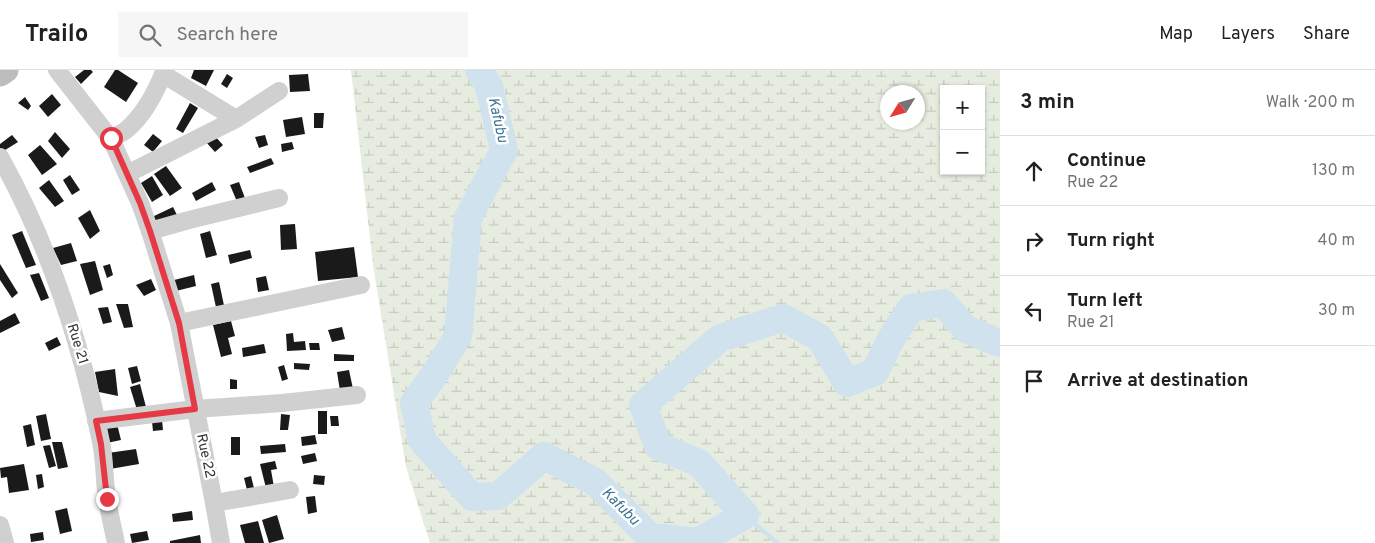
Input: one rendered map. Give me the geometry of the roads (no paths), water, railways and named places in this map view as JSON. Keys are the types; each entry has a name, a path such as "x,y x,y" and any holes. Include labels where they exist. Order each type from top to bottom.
{"street":[{"path":"0,74 6,70"},
{"name":"Rue 22","path":"57,70 111,138 140,203 150,231 179,323 221,543"},
{"path":"111,138 124,131 136,121 164,72 236,119"},
{"path":"127,174 236,119 278,91"},
{"name":"Rue 21","path":"0,157 18,189 50,265 76,340 101,444 107,499 116,543"},
{"path":"150,231 279,198"},
{"path":"179,323 361,285"},
{"path":"96,421 195,409 358,395"},
{"path":"214,503 290,490"},
{"path":"0,525 5,543"}],"waterway":[{"name":"Kafubu","path":"479,70 489,86 504,150 468,218 458,336 433,377 414,403 422,440 472,497 498,496 544,456 595,482 650,537 698,542 745,515 699,463 658,446 643,405 720,338 783,318 820,338 847,383 875,372 891,339 911,308 943,303 966,329 1000,343"},
{"path":"745,515 777,543"}]}
